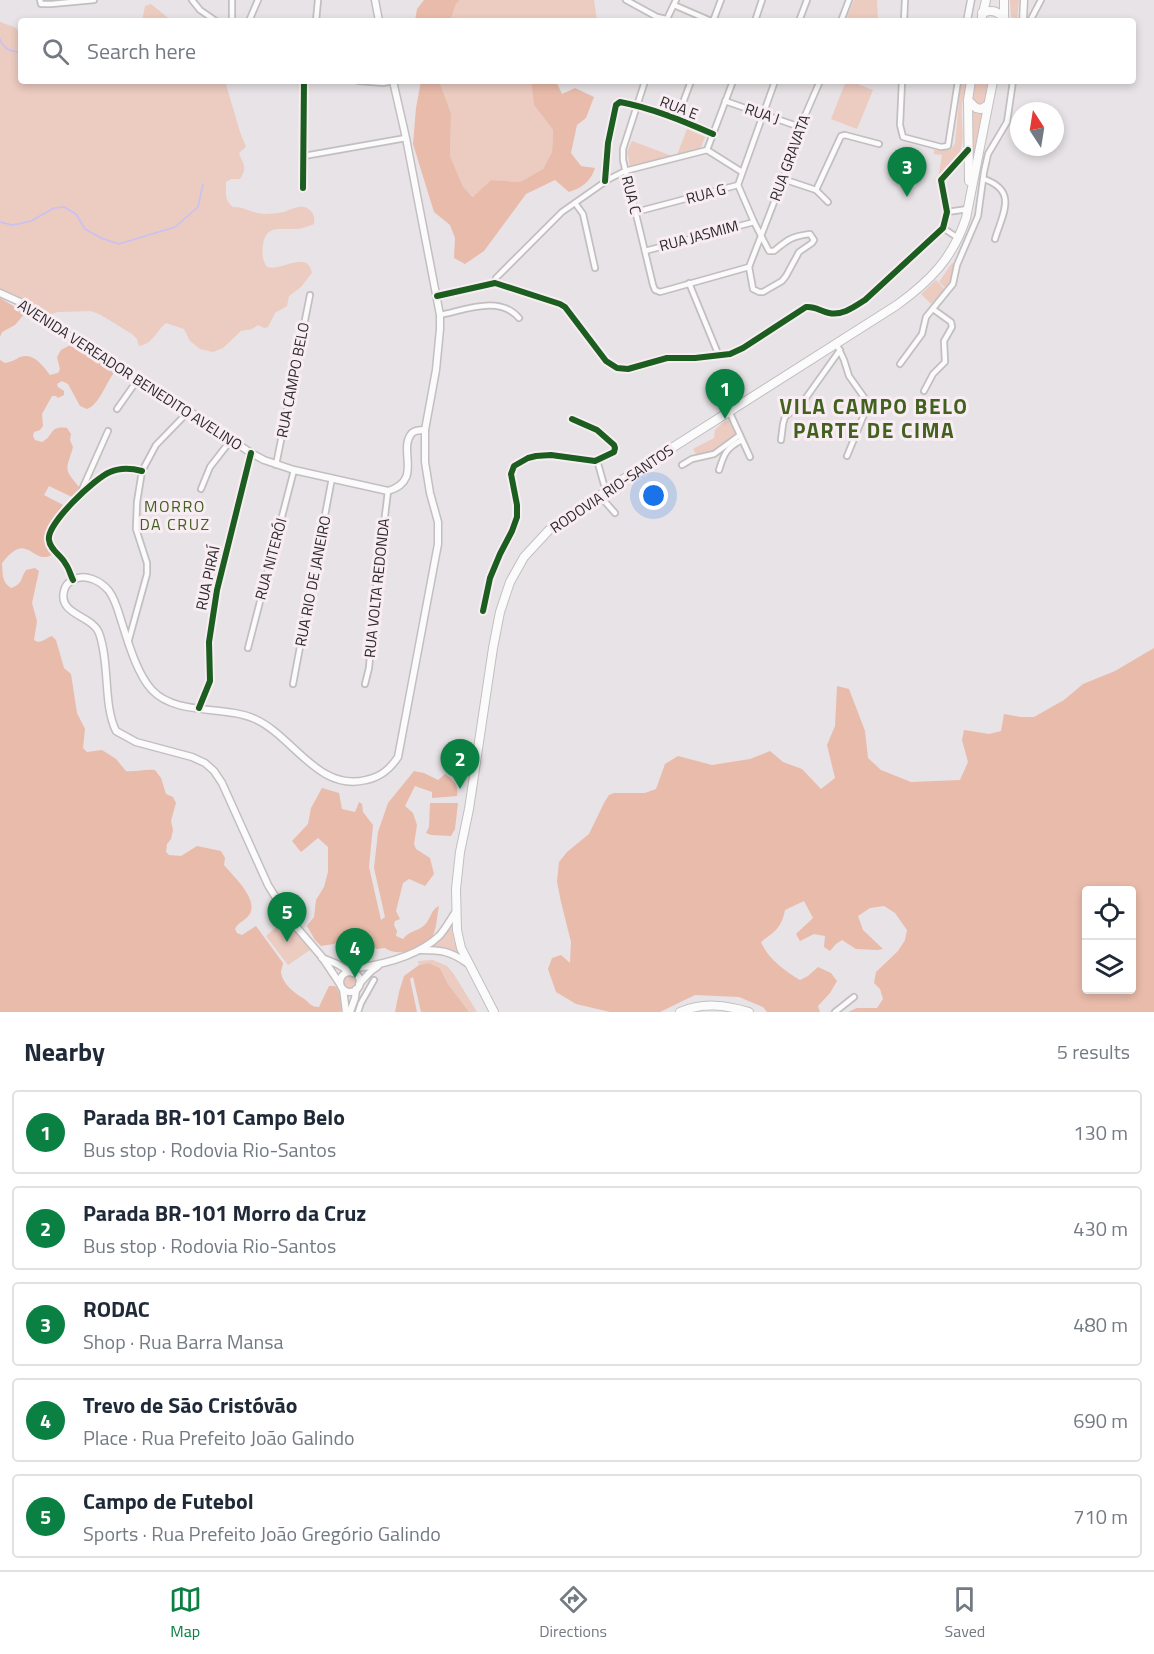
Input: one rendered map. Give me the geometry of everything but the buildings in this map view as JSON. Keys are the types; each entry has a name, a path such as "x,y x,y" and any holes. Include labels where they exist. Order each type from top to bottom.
{"highway":[{"path":"982,17 986,0"},
{"path":"1004,0 1004,18"},
{"path":"982,17 988,10 997,12 1003,18"},
{"name":"RODOVIA RIO-SANTOS","path":"494,1012 468,963 459,939 455,913 460,852 478,753 493,648 510,582 524,557 549,530 729,411 838,347 916,291 934,274 958,239 968,209 968,100 971,84"},
{"name":"RODOVIA RIO-SANTOS","path":"969,195 992,84"},
{"path":"968,100 976,108 981,109 988,105"},
{"path":"680,1012 714,1004 749,1012"}],"main road":[{"path":"375,0 378,18"},
{"path":"968,18 971,0"},
{"path":"1023,18 1024,0"},
{"path":"348,1012 341,987 322,957 287,916 268,885 222,783 214,771 205,763 192,757 136,742 116,731 111,718 106,666 99,633 93,624 70,610 64,600 64,592 67,584 86,577 96,580 109,591 115,601 128,643 147,685 163,700 173,704 239,714 255,719 278,733 309,763 325,774 347,782 369,780 390,768 398,757 438,544 438,522 424,462 426,430 436,370 440,315 394,84"},
{"name":"AVENIDA VEREADOR BENEDITO AVELINO","path":"0,292 20,302 136,382 189,411 251,453 276,465 294,470 388,491"},
{"path":"388,491 396,489 405,480 411,434 415,431 426,430"},
{"path":"341,987 342,976 351,973 354,969 383,963 420,950 440,936 455,913"},
{"path":"420,950 447,951 468,963"},
{"path":"322,957 358,977 358,1000 348,1012"},
{"path":"341,987 351,992 371,971 383,963"}],"street":[{"path":"41,2 94,0"},
{"path":"192,0 200,10 212,18"},
{"path":"232,0 232,18"},
{"path":"250,18 258,0"},
{"path":"316,18 318,0"},
{"path":"626,0 660,18"},
{"path":"713,18 721,0"},
{"path":"756,18 762,0"},
{"path":"799,18 807,0"},
{"path":"842,18 849,0"},
{"path":"904,0 904,18"},
{"path":"1031,18 1041,0"},
{"path":"667,18 675,2 706,18"},
{"path":"303,188 304,84"},
{"name":"RUA C","path":"644,84 624,149 625,171 653,285 660,292 689,283"},
{"path":"677,119 690,84"},
{"path":"707,150 732,84"},
{"name":"RUA G","path":"636,212 738,185 774,84"},
{"name":"RUA GRAVATA","path":"749,267 783,179 800,127 819,84"},
{"path":"902,84 900,125 903,136 941,147 948,146 958,84"},
{"path":"900,364 922,334 926,317 953,284 957,264 978,216 988,154 1007,122 1013,84"},
{"name":"RUA J","path":"725,101 800,127"},
{"path":"605,182 608,143 616,105 620,102 637,105"},
{"name":"RUA E","path":"637,105 713,134"},
{"path":"816,190 841,136 845,135 879,144"},
{"path":"304,156 406,138"},
{"path":"495,283 496,278 562,212 625,171 707,150 742,172"},
{"path":"438,296 495,283 560,304 565,307 600,354 616,368 628,369 667,358 730,354 806,308 814,307 834,314 851,309 865,300 943,228 947,212 941,180 968,150"},
{"path":"783,179 816,190 828,202"},
{"path":"984,179 995,183 1006,202 995,239"},
{"path":"719,356 689,283 749,267 753,289 763,292 784,279 800,252 814,240 810,234 798,235 774,251 769,251 738,185"},
{"path":"575,203 583,214 595,268"},
{"path":"947,212 968,209"},
{"name":"RUA JASMIM","path":"645,251 754,222"},
{"path":"943,228 958,239"},
{"name":"RUA CAMPO BELO","path":"276,465 310,294"},
{"path":"440,315 485,305 515,313 519,318"},
{"path":"924,390 933,374 945,362 944,345 952,327 951,322 933,309"},
{"path":"781,440 785,417 807,396 838,347"},
{"path":"838,347 849,376 866,400 863,417 847,456"},
{"path":"117,409 136,382"},
{"path":"128,643 147,574 147,563 136,528 142,471 156,445 189,411"},
{"path":"729,411 750,458"},
{"path":"483,610 490,578 517,517 511,474 514,466 536,456 551,455 597,460 614,452 614,445 597,430 572,420"},
{"path":"79,497 108,432"},
{"path":"682,465 694,458 714,454 741,438"},
{"path":"719,470 722,459 729,448 741,438"},
{"path":"201,489 210,467 231,440"},
{"name":"RUA PIRAÍ","path":"199,708 210,681 209,642 217,590 251,453"},
{"path":"597,460 603,494 615,513"},
{"path":"73,580 66,564 52,549 48,538 55,523 79,497 107,473 131,468 142,471"},
{"name":"RUA NITERÓI","path":"248,648 294,470"},
{"name":"RUA RIO DE JANEIRO","path":"293,684 332,478"},
{"name":"RUA VOLTA REDONDA","path":"365,684 369,668 388,491"},
{"path":"358,1012 358,1000 374,980"},
{"path":"835,1012 854,997"}],"shaded area":[{"path":"424,0 460,0 456,4 451,18 416,18 417,9"},
{"path":"460,0 594,0 597,18 451,18 456,4"},
{"path":"854,0 877,0 878,18 847,17"},
{"path":"1010,0 1019,0 1017,18 1011,17"},
{"path":"151,4 168,18 143,18 145,6"},
{"path":"0,22 18,30 18,84 226,84 246,147 239,153 244,166 240,179 231,179 226,182 228,202 233,207 261,214 305,207 314,217 314,224 298,229 271,231 267,234 263,245 264,262 267,267 280,267 300,262 309,266 312,273 301,287 289,296 287,306 275,313 268,327 258,325 241,331 223,348 213,352 200,349 190,341 184,329 166,323 151,340 139,346 132,334 91,311 57,312 43,318 0,293"},
{"path":"420,84 440,84 451,113 450,156 463,187 473,197 491,180 520,182 543,169 552,152 553,130 534,105 531,84 557,84 562,94 575,88 594,97 586,118 577,125 571,153 581,166 595,168 591,177 582,186 569,192 555,180 526,194 484,251 465,264 454,258 455,238 450,225 434,212 413,144"},
{"path":"440,84 531,84 534,105 553,130 552,152 543,169 520,182 491,180 474,197 463,188 450,156 451,113"},
{"path":"845,84 858,84 873,90 857,129 831,119"},
{"path":"961,84 966,84 962,104 961,150 953,163 939,174 942,155 934,154 934,150 950,150 955,144"},
{"path":"975,84 987,84 984,103 979,106 973,103"},
{"path":"971,112 979,114 984,112 972,164"},
{"path":"687,129 705,137 700,150 677,155"},
{"path":"632,141 672,156 630,167 627,152"},
{"path":"952,263 956,264 954,277 946,289 939,282"},
{"path":"936,280 945,290 931,304 921,294"},
{"path":"0,298 25,313 15,325 2,332 0,337"},
{"path":"72,344 114,373 99,398 87,409 80,406 68,384 62,381 57,384 64,391 64,395 58,398 52,396 42,414 43,426 34,432 33,436 35,440 42,442 57,428 67,428 71,434 70,440 73,447 67,468 79,487 78,493 74,498 49,486 44,495 67,507 51,525 47,535 46,541 53,554 46,557 24,548 18,549 2,563 4,580 11,588 19,583 26,570 35,568 39,571 32,603 37,621 34,640 41,641 52,636 56,640 64,668 71,674 77,713 85,729 83,748 87,752 102,750 116,759 126,771 155,770 161,778 166,794 173,797 176,803 171,821 173,830 166,852 169,855 181,856 197,846 221,851 225,858 224,865 244,888 251,902 249,915 235,929 237,933 242,935 256,926 283,963 281,973 286,984 312,1005 319,1007 329,986 335,986 340,995 341,1012 0,1012 0,360 5,363 30,356 38,361 50,375 58,373 60,369 57,357 61,350"},
{"path":"729,420 738,435 713,453 697,456 693,449 714,438 715,430"},
{"path":"1154,648 1154,1012 848,1012 857,1008 877,1008 883,999 880,989 874,983 876,972 898,951 905,940 907,930 895,913 884,906 870,908 858,916 863,930 883,949 856,949 842,940 830,951 824,947 825,936 814,934 800,941 796,934 813,918 804,901 785,910 779,926 761,942 772,959 800,980 818,967 831,973 837,981 818,1006 820,1012 767,1012 763,1007 739,997 695,995 660,1012 610,1012 576,1004 556,992 548,969 552,958 561,955 570,963 571,942 557,882 559,862 567,852 589,834 609,795 645,793 656,789 665,764 678,756 712,765 750,759 770,751 783,762 802,769 821,789 835,778 827,745 835,726 837,686 849,689 865,731 868,758 881,770 911,782 960,780 968,762 962,740 964,730 989,734 1001,731 1004,714 1034,717 1064,700 1083,684 1115,671"},
{"path":"414,771 438,780 445,774 453,781 457,789 457,796 432,798 432,792 415,786 405,806 413,813 417,825 414,844 416,849 430,858 434,874 425,886 409,879 403,883 396,911 400,919 395,921 394,925 397,931 396,936 403,939 421,927 427,922 434,909 439,906 433,935 418,948 404,952 385,948 377,949 357,937 346,936 334,944 321,946 307,926 314,917 316,900 324,887 328,872 328,847 318,838 301,852 292,841 308,824 311,808 322,788 339,793 342,809 355,812 359,802 362,804 363,812 373,825 369,867 381,920 385,917 374,868 378,832 388,803"},
{"path":"430,803 458,803 455,829 451,836 426,833 429,827"},
{"path":"285,919 310,950 288,965 266,936"},
{"path":"451,924 459,953 447,948 431,947 441,938"},
{"path":"433,960 447,966 453,973 477,1012 469,1012 448,984 440,968 429,963 419,965 418,961"},
{"path":"429,963 440,968 448,984 469,1012 421,1012 413,977 410,979 417,1012 395,1012 404,976 419,965"},
{"path":"349,975 354,977 356,982 354,987 349,989 344,987 342,982 344,977"}],"waterway":[{"path":"0,39 8,49 18,52"},
{"path":"0,222 12,225 31,221 54,208 64,207 76,214 85,229 119,244 175,227 198,207 203,184"}],"cycle path":[{"path":"303,188 304,84"},
{"path":"605,181 608,143 616,105 620,102 656,111 713,134"},
{"path":"437,296 495,283 560,304 565,307 606,361 617,368 628,369 667,358 730,354 806,307 834,314 848,310 865,300 943,228 947,212 941,180 968,150"},
{"path":"483,611 490,578 517,517 511,474 514,466 536,456 551,455 595,461 614,452 614,445 597,430 572,419"},
{"path":"199,708 210,681 209,642 217,590 251,453"},
{"path":"73,580 61,557 50,544 50,533 55,523 83,492 103,476 114,470 142,471"}],"place":[{"name":"RODAC","path":"907,197"},
{"name":"Parada BR-101 Campo Belo","path":"725,419"},
{"name":"Parada BR-101 Morro da Cruz","path":"460,789"},
{"name":"Campo de Futebol","path":"287,942"},
{"name":"Trevo de São Cristóvão","path":"355,978"}],"district":[{"name":"VILA CAMPO BELO PARTE DE CIMA","path":"874,419"},
{"name":"MORRO DA CRUZ","path":"175,515"}]}
